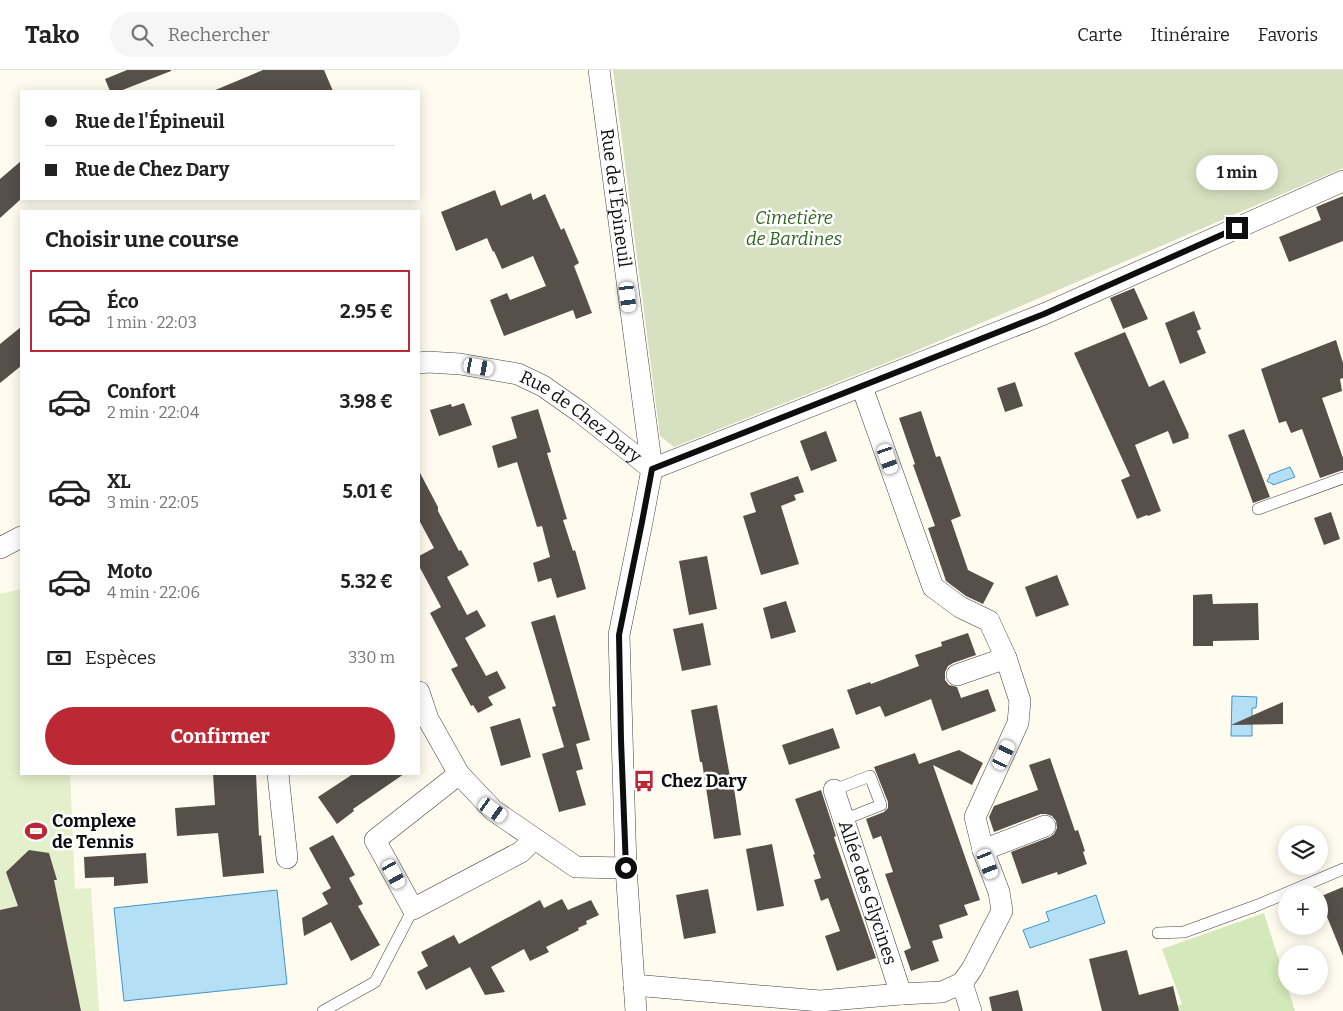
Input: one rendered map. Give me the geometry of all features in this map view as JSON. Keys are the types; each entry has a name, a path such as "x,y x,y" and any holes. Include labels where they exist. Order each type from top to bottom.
{"street":[{"name":"Rue de l'Épineuil","path":"599,70 652,469 619,635 626,868 636,1011"},
{"name":"Rue de Chez Dary","path":"420,363 460,364 518,374 543,386 580,412 652,469 1044,314 1343,181"},
{"path":"634,985 836,1005 901,994 942,992 962,983 972,969 1002,911 999,892 983,850 975,817 1018,723 1020,701 1006,658 989,621 960,607 933,587 862,387"},
{"path":"0,548 20,538"},
{"path":"956,675 1006,658"},
{"path":"420,695 428,719 459,774 493,810 576,867 626,868"},
{"path":"459,774 375,840 413,909 521,852 534,839"},
{"path":"278,775 287,858"},
{"name":"Allée des Glycines","path":"834,790 901,994"},
{"path":"983,850 1045,826"},
{"path":"962,983 971,1011"}],"lane":[{"path":"1258,509 1343,478"},
{"path":"834,790 870,776 881,806 843,820"},
{"path":"1158,933 1184,932 1258,905 1343,869"},
{"path":"323,1011 376,982 413,909"}],"green space":[{"name":"Cimetière de Bardines","path":"613,70 1343,70 1343,168 911,353 674,447 660,436"},
{"name":"Complexe de Tennis","path":"20,589 20,775 70,775 75,889 91,888 99,1011 0,1011 0,594"},
{"path":"1264,913 1278,957 1278,995 1290,995 1295,1011 1159,1011 1182,1004 1162,949"}],"water":[{"path":"1290,467 1295,477 1273,485 1267,481 1269,475"},
{"path":"1232,696 1257,697 1256,708 1252,708 1252,736 1231,736"},
{"path":"277,890 287,984 124,1001 114,908"},
{"path":"1096,895 1105,923 1030,948 1023,930 1049,921 1046,912"}],"building":[{"path":"127,70 171,70 123,90 110,90 105,79"},
{"path":"263,70 324,70 333,90 215,90"},
{"path":"20,162 20,200 0,218 0,179"},
{"path":"495,190 501,206 531,193 533,200 545,194 561,230 564,228 579,263 574,266 592,313 576,319 573,310 504,336 490,300 507,293 510,300 546,286 533,256 502,269 487,238 456,251 441,212"},
{"path":"1343,196 1343,241 1289,262 1279,237 1321,220 1316,207"},
{"path":"1134,288 1148,319 1123,329 1110,298"},
{"path":"1194,311 1201,329 1197,331 1206,353 1180,364 1165,323"},
{"path":"20,328 20,367 0,383 0,344"},
{"path":"1125,332 1149,387 1164,380 1189,435 1189,438 1173,444 1168,431 1135,445 1161,511 1137,519 1121,480 1130,476 1074,353"},
{"path":"1336,340 1343,363 1343,378 1340,379 1342,391 1322,398 1343,458 1343,470 1320,478 1302,429 1291,433 1286,421 1279,423 1261,369"},
{"path":"1015,382 1023,406 1005,412 997,388"},
{"path":"464,403 472,425 439,436 430,410 451,404 452,407"},
{"path":"538,409 551,452 547,453 567,519 563,520 573,551 575,550 586,589 557,598 551,578 538,582 533,563 550,557 542,526 537,527 517,462 498,468 492,446 517,438 511,417"},
{"path":"921,411 936,457 940,456 961,516 951,520 968,570 994,583 983,604 966,596 946,581 928,528 935,526 913,465 915,464 899,418"},
{"path":"1244,429 1270,497 1253,503 1228,435"},
{"path":"826,431 837,461 811,471 800,441"},
{"path":"420,473 459,551 461,550 469,565 447,577 467,615 477,610 486,626 465,638 486,676 497,671 506,688 488,697 493,705 478,713 473,705 471,706 451,669 458,666 430,613 441,607 420,568 420,555 434,548 420,522"},
{"path":"798,476 804,492 794,495 796,500 781,506 799,564 761,575 743,516 756,512 750,493"},
{"path":"1331,512 1340,539 1324,545 1314,518"},
{"path":"707,556 717,609 689,615 679,561"},
{"path":"1057,575 1069,605 1036,617 1025,587"},
{"path":"1212,594 1213,604 1258,603 1259,640 1213,641 1213,646 1193,646 1193,595"},
{"path":"786,601 796,632 771,639 763,608"},
{"path":"555,615 590,740 576,744 583,769 576,771 586,805 559,812 542,754 564,747 552,707 556,706 531,622"},
{"path":"703,623 711,665 682,671 673,629"},
{"path":"968,633 976,655 948,666 945,672 945,680 949,685 957,687 961,698 988,689 996,711 942,731 931,699 885,717 880,706 856,715 847,690 870,682 871,684 919,666 915,655 942,646 941,642"},
{"path":"1283,702 1283,724 1231,725"},
{"path":"717,705 732,788 734,788 741,835 714,839 702,762 700,762 691,710"},
{"path":"520,718 531,757 501,766 490,727"},
{"path":"833,728 840,748 789,765 782,745"},
{"path":"959,750 983,763 972,785 933,765 980,900 964,905 968,915 939,925 943,938 932,941 939,961 911,971 904,951 911,948 885,874 893,872 881,836 873,839 866,819 884,812 888,808 888,802 874,767 915,753 919,764"},
{"path":"1050,758 1075,831 1078,830 1087,864 1058,875 1057,872 1022,884 1011,852 1050,837 1057,828 1056,821 1052,816 1041,814 994,832 989,817 994,806 1038,790 1029,765"},
{"path":"213,775 256,775 259,836 261,835 264,873 223,877 218,833 177,836 175,808 215,805"},
{"path":"351,775 403,775 353,809 354,811 337,824 318,797"},
{"path":"821,790 836,836 834,837 876,958 837,971 825,936 840,931 828,898 821,901 814,880 821,878 813,855 815,854 795,799"},
{"path":"333,835 355,875 349,878 363,904 358,906 380,945 351,961 331,922 304,936 302,918 328,904 322,893 331,888 309,848"},
{"path":"772,844 784,906 757,911 746,849"},
{"path":"29,850 49,853 57,880 54,880 81,1011 0,1011 0,910 18,906 6,872"},
{"path":"146,853 148,883 114,886 114,877 85,878 84,857"},
{"path":"1343,887 1343,956 1328,919 1328,893"},
{"path":"708,889 716,933 684,939 676,895"},
{"path":"562,899 568,910 591,900 599,915 586,921 587,924 578,928 579,930 546,947 549,952 530,961 524,949 491,967 505,992 485,995 470,967 426,990 417,972 428,966 421,952 454,935 459,944 540,900 544,908"},
{"path":"1127,950 1139,995 1173,986 1179,1011 1102,1011 1089,959"},
{"path":"1018,990 1023,1011 992,1011 989,997"}],"place":[{"name":"Chez Dary","path":"644,781"},
{"name":"Complexe de Tennis","path":"36,831"}],"route":[{"path":"626,868 619,635 652,469 1044,314 1237,228"}]}
